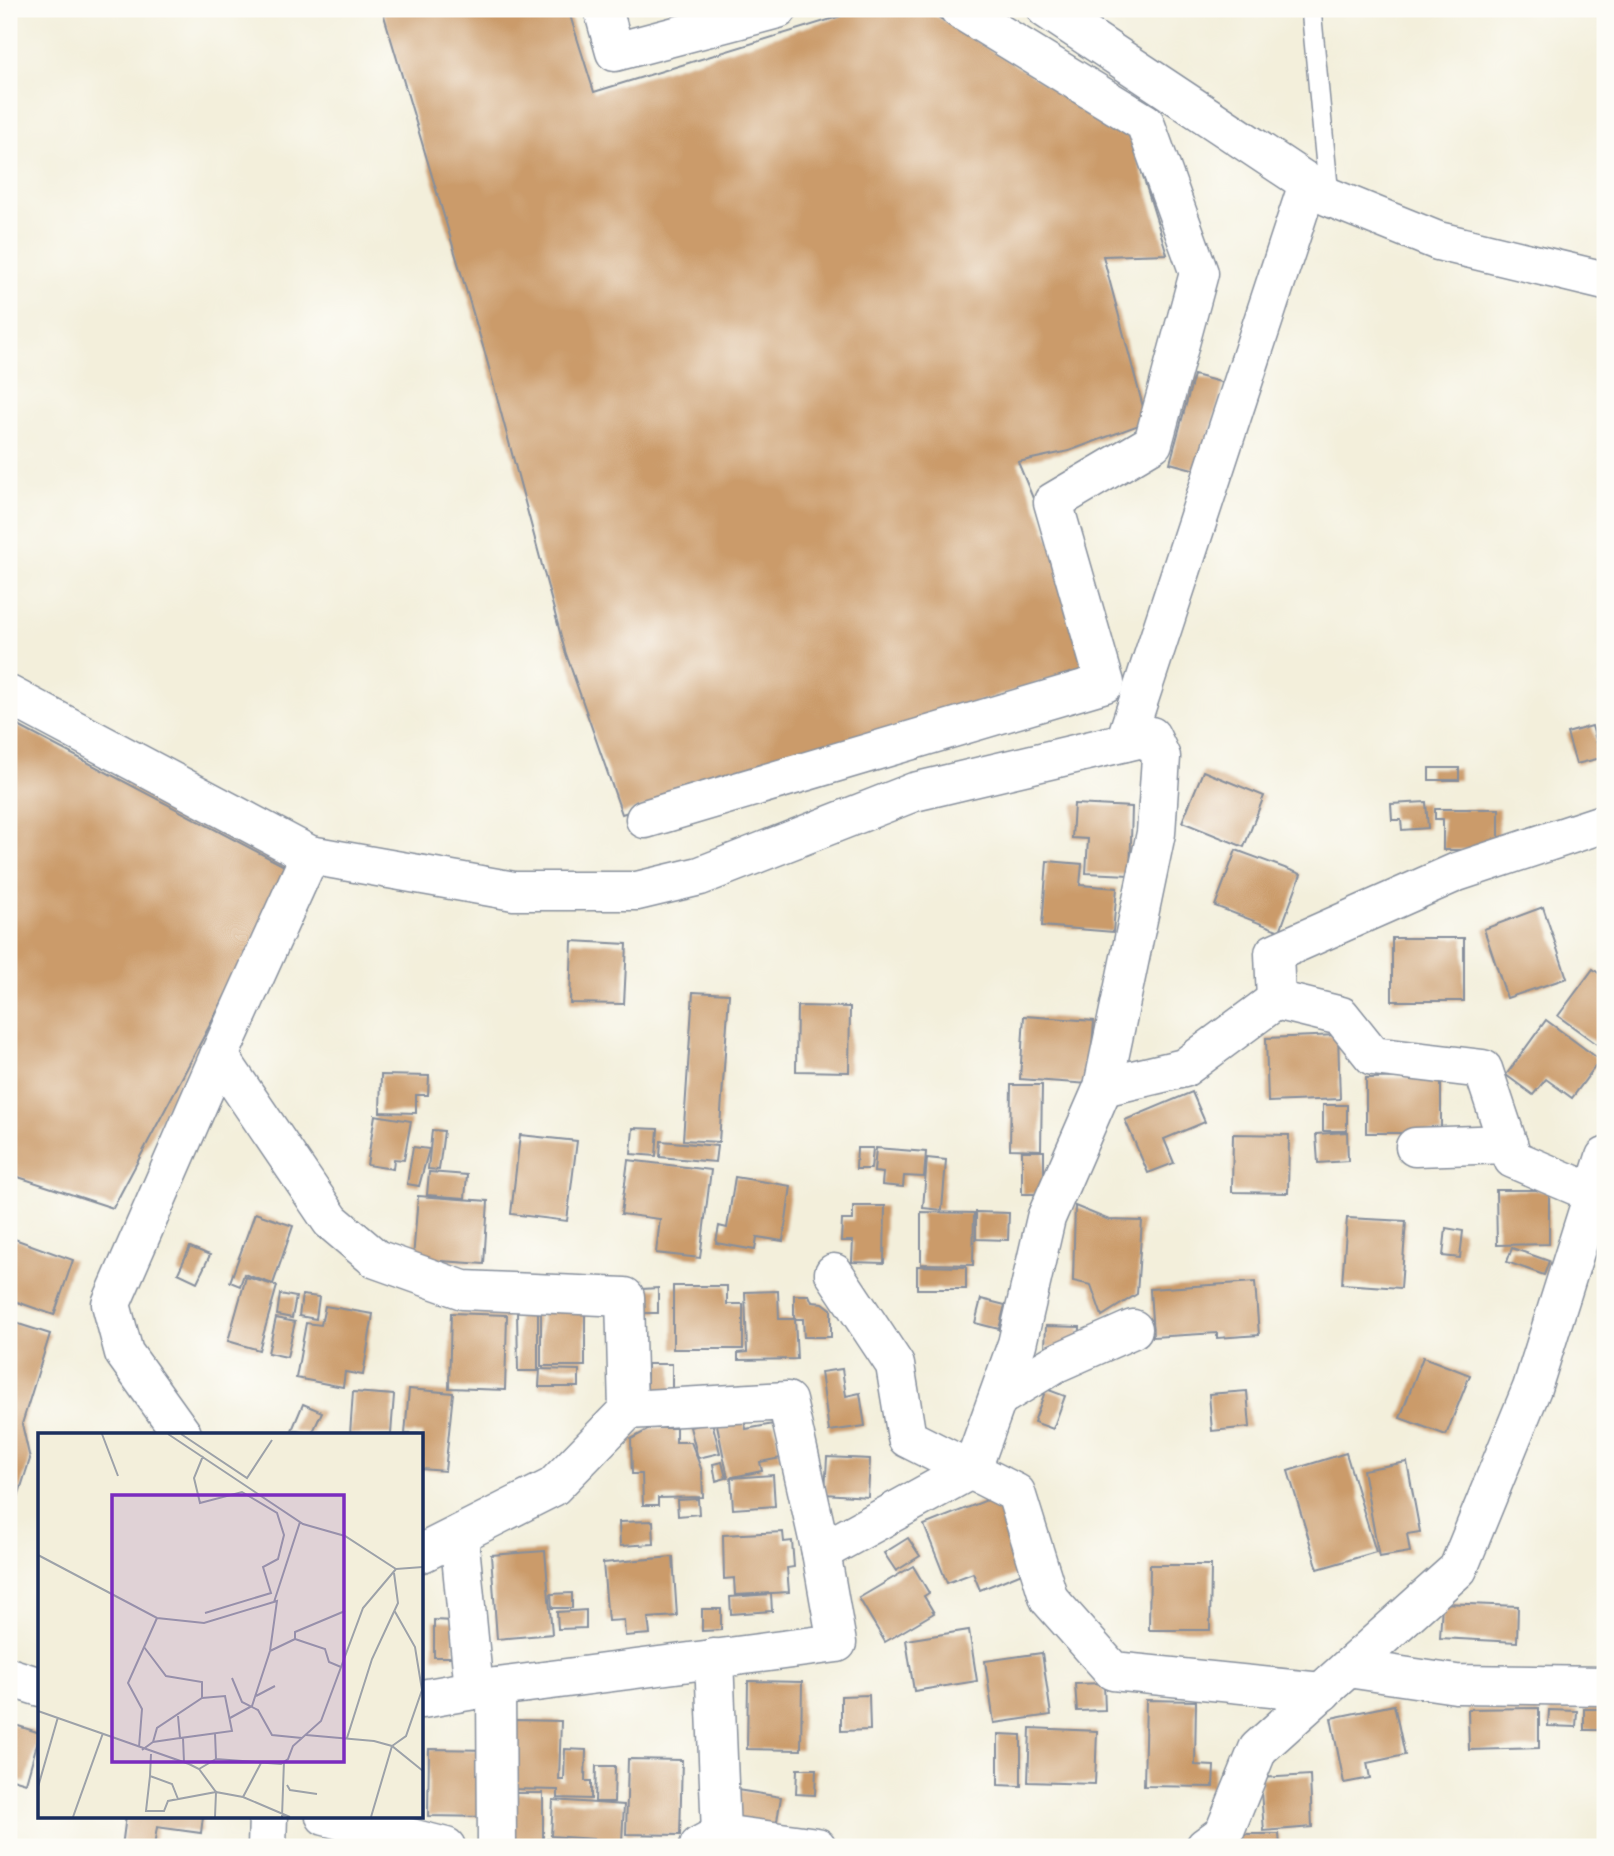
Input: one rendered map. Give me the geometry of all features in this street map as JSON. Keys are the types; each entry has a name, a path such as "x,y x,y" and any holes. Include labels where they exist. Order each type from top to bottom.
{"street":[{"path":"603,9 615,52 778,9"},
{"path":"645,819 1105,683 1053,502 1153,443 1199,273 1145,123 959,9"},
{"path":"1046,9 1318,190 1438,241 1605,281"},
{"path":"1125,742 1318,190"},
{"path":"9,695 310,855 514,891 637,891 700,876 914,792 1151,736 1161,757 1156,833 1102,1087 1046,1218 1017,1344 972,1469 821,1552"},
{"path":"1276,1000 1275,953 1457,872 1605,823"},
{"path":"181,1433 124,1353 111,1304 310,855"},
{"path":"1102,1087 1184,1068 1276,1000"},
{"path":"1276,1000 1341,1016 1373,1056 1483,1069 1513,1159 1593,1193"},
{"path":"219,1056 331,1221 376,1259 463,1290 625,1297 628,1410"},
{"path":"1415,1147 1508,1144"},
{"path":"1205,1847 1224,1833 1258,1749 1458,1569 1532,1388 1605,1157"},
{"path":"834,1273 895,1365 907,1438 1016,1493 1049,1599 1114,1671 1456,1684 1605,1686"},
{"path":"998,1398 1055,1363 1133,1329"},
{"path":"424,1552 552,1487 628,1410 787,1401 821,1552 836,1643 424,1699"},
{"path":"459,1535 485,1689 497,1847"},
{"path":"714,1658 709,1841 817,1847"},
{"path":"9,1677 38,1686"},
{"path":"267,1847 268,1818"},
{"path":"334,1818 446,1847"}],"lane":[{"path":"1311,9 1318,190"}],"building":[{"path":"382,9 568,9 594,92 864,9 925,9 1131,137 1167,254 1103,256 1147,422 1069,451 1018,462 1063,571 1084,669 622,814 565,651 485,353"},
{"path":"1194,375 1224,383 1200,471 1170,463"},
{"path":"9,721 292,870 113,1208 9,1174"},
{"path":"1592,726 1601,758 1576,764 1567,733"},
{"path":"1429,768 1459,768 1459,780 1429,780"},
{"path":"1203,771 1264,796 1244,847 1182,822"},
{"path":"1426,802 1428,828 1402,830 1401,820 1392,820 1391,804"},
{"path":"1074,804 1132,807 1130,875 1086,873 1088,839 1072,838"},
{"path":"1435,809 1499,809 1499,850 1443,850 1443,819 1435,819"},
{"path":"1236,850 1301,874 1280,931 1215,906"},
{"path":"1047,861 1082,864 1080,885 1117,888 1113,932 1042,926"},
{"path":"1543,907 1567,978 1507,998 1484,929"},
{"path":"1392,938 1464,938 1464,1001 1392,1001"},
{"path":"572,941 627,944 624,1004 570,1003"},
{"path":"1593,969 1605,978 1605,1050 1558,1016"},
{"path":"693,992 729,994 719,1142 683,1140"},
{"path":"797,1006 850,1007 849,1072 796,1071"},
{"path":"1024,1016 1094,1021 1089,1084 1020,1079"},
{"path":"1546,1020 1600,1060 1572,1098 1546,1079 1533,1095 1506,1075"},
{"path":"1338,1035 1340,1099 1268,1102 1266,1038"},
{"path":"381,1075 429,1076 428,1095 416,1095 416,1113 380,1112"},
{"path":"1441,1077 1441,1133 1366,1133 1366,1078"},
{"path":"1011,1085 1042,1085 1041,1150 1010,1149"},
{"path":"1192,1092 1205,1122 1164,1139 1174,1163 1148,1173 1125,1120"},
{"path":"1323,1105 1347,1105 1347,1131 1323,1131"},
{"path":"375,1115 411,1121 404,1160 394,1159 393,1169 367,1165"},
{"path":"633,1128 658,1129 656,1156 631,1154"},
{"path":"432,1130 444,1131 439,1170 428,1169"},
{"path":"1347,1132 1348,1161 1318,1163 1316,1134"},
{"path":"1233,1134 1289,1135 1288,1193 1232,1192"},
{"path":"520,1135 577,1141 567,1221 511,1214"},
{"path":"661,1141 717,1146 715,1162 660,1157"},
{"path":"413,1147 429,1149 419,1186 407,1184"},
{"path":"857,1148 873,1148 871,1169 856,1169"},
{"path":"876,1148 926,1152 924,1177 904,1176 903,1187 882,1185 883,1173 874,1172"},
{"path":"1022,1151 1044,1151 1044,1194 1022,1194"},
{"path":"927,1158 946,1160 942,1210 923,1208"},
{"path":"628,1160 711,1170 700,1258 656,1253 660,1219 621,1214"},
{"path":"429,1172 467,1175 465,1198 427,1195"},
{"path":"735,1177 791,1186 783,1241 757,1237 755,1250 716,1243 719,1226 727,1228"},
{"path":"1496,1190 1549,1190 1549,1244 1497,1245"},
{"path":"418,1196 488,1201 484,1264 413,1259"},
{"path":"853,1206 885,1206 884,1263 852,1262 853,1241 841,1241 842,1220 853,1220"},
{"path":"1075,1206 1109,1220 1142,1221 1137,1294 1102,1316 1091,1285 1073,1281"},
{"path":"921,1212 974,1213 973,1265 921,1264"},
{"path":"976,1212 1009,1213 1008,1240 976,1239"},
{"path":"255,1213 293,1226 273,1284 244,1274 240,1286 230,1282"},
{"path":"1347,1218 1406,1221 1401,1288 1342,1284"},
{"path":"1446,1228 1463,1231 1460,1258 1443,1256"},
{"path":"9,1237 73,1260 54,1315 9,1299"},
{"path":"190,1247 210,1255 197,1282 178,1273"},
{"path":"1512,1248 1549,1261 1544,1275 1507,1262"},
{"path":"917,1266 966,1267 966,1289 917,1289"},
{"path":"246,1277 277,1286 259,1350 228,1341"},
{"path":"1255,1282 1259,1335 1217,1338 1217,1333 1153,1337 1150,1289"},
{"path":"673,1286 727,1286 727,1304 743,1304 743,1349 673,1349"},
{"path":"658,1288 658,1313 642,1313 642,1289"},
{"path":"778,1291 779,1319 795,1319 797,1359 738,1360 738,1353 747,1352 745,1292"},
{"path":"280,1294 296,1297 292,1318 277,1315"},
{"path":"302,1295 319,1297 316,1319 299,1316"},
{"path":"794,1295 809,1295 812,1302 823,1303 831,1309 831,1337 804,1337 803,1319 794,1319"},
{"path":"981,1299 1005,1305 999,1329 975,1323"},
{"path":"325,1306 373,1314 363,1375 345,1372 343,1387 296,1378 306,1323 321,1325"},
{"path":"541,1307 585,1307 585,1366 541,1366"},
{"path":"517,1310 538,1310 538,1371 518,1371"},
{"path":"451,1313 507,1315 505,1390 449,1388"},
{"path":"276,1318 295,1322 287,1357 268,1353"},
{"path":"9,1321 50,1334 22,1424 30,1459 9,1525"},
{"path":"1046,1326 1080,1327 1079,1349 1045,1347"},
{"path":"1423,1357 1470,1375 1446,1435 1400,1418"},
{"path":"647,1364 672,1364 672,1392 647,1392"},
{"path":"540,1369 579,1370 579,1387 539,1387"},
{"path":"842,1369 846,1396 860,1393 865,1426 829,1431 821,1372"},
{"path":"409,1389 453,1393 445,1471 424,1469 424,1433 405,1433"},
{"path":"1046,1389 1065,1396 1053,1429 1034,1422"},
{"path":"1247,1391 1250,1427 1212,1431 1209,1394"},
{"path":"353,1392 394,1395 391,1433 350,1433"},
{"path":"303,1404 322,1412 312,1433 292,1430"},
{"path":"743,1415 746,1429 774,1424 781,1458 760,1462 762,1471 728,1478 716,1420"},
{"path":"712,1422 720,1453 698,1458 690,1427"},
{"path":"651,1428 676,1428 676,1442 691,1442 702,1471 703,1497 658,1498 658,1505 643,1505 642,1474 632,1474 631,1439"},
{"path":"1346,1453 1376,1552 1318,1569 1288,1471"},
{"path":"827,1457 870,1459 868,1497 825,1494"},
{"path":"722,1462 726,1478 716,1481 713,1464"},
{"path":"1407,1462 1420,1532 1407,1534 1410,1552 1379,1557 1363,1470"},
{"path":"773,1475 775,1506 733,1509 731,1478"},
{"path":"997,1496 1027,1571 980,1590 973,1573 947,1583 924,1525"},
{"path":"698,1499 699,1514 678,1516 677,1500"},
{"path":"653,1521 654,1544 620,1546 619,1522"},
{"path":"783,1532 784,1542 792,1541 794,1567 787,1568 789,1592 735,1595 734,1578 724,1579 723,1535"},
{"path":"908,1538 920,1556 896,1571 884,1553"},
{"path":"545,1551 552,1634 497,1639 491,1555"},
{"path":"673,1557 677,1616 648,1618 650,1634 625,1636 624,1620 608,1621 603,1563"},
{"path":"1150,1565 1211,1565 1210,1630 1149,1630"},
{"path":"913,1566 929,1593 924,1596 934,1613 885,1642 859,1598"},
{"path":"572,1593 572,1608 552,1608 551,1594"},
{"path":"771,1594 772,1611 731,1614 730,1597"},
{"path":"1442,1603 1518,1606 1517,1642 1440,1638"},
{"path":"702,1609 721,1609 721,1630 702,1631"},
{"path":"586,1610 586,1628 558,1629 557,1612"},
{"path":"434,1620 454,1621 454,1657 434,1657"},
{"path":"969,1630 977,1681 914,1691 906,1640"},
{"path":"1042,1653 1051,1715 994,1723 985,1661"},
{"path":"748,1681 802,1682 801,1750 747,1749"},
{"path":"1104,1683 1105,1710 1077,1711 1075,1684"},
{"path":"869,1695 870,1730 841,1731 841,1696"},
{"path":"1146,1700 1196,1701 1195,1765 1214,1766 1213,1787 1144,1786"},
{"path":"1394,1705 1405,1755 1367,1763 1370,1778 1344,1783 1331,1718"},
{"path":"1539,1708 1539,1748 1469,1750 1468,1709"},
{"path":"1584,1709 1605,1709 1605,1730 1584,1730"},
{"path":"1549,1710 1577,1711 1576,1727 1548,1726"},
{"path":"514,1720 561,1721 559,1780 564,1780 565,1749 586,1750 585,1781 591,1781 591,1799 558,1798 558,1790 512,1789"},
{"path":"9,1723 38,1732 38,1740 26,1783 9,1778"},
{"path":"1030,1728 1097,1731 1095,1784 1028,1782"},
{"path":"998,1734 1021,1735 1021,1786 998,1785"},
{"path":"429,1749 492,1750 491,1817 428,1816"},
{"path":"628,1759 682,1760 680,1835 626,1834"},
{"path":"596,1766 615,1766 614,1802 595,1802"},
{"path":"797,1769 816,1769 815,1795 796,1794"},
{"path":"1310,1775 1312,1827 1264,1831 1260,1778"},
{"path":"731,1789 781,1797 776,1827 726,1818"},
{"path":"504,1793 543,1793 543,1847 515,1847"},
{"path":"553,1800 624,1805 622,1841 551,1836"},
{"path":"126,1818 203,1818 201,1833 157,1827 154,1847 122,1847"},
{"path":"1237,1834 1279,1834 1280,1847 1238,1847"},
{"path":"547,1839 566,1840 565,1847 547,1847"}]}
